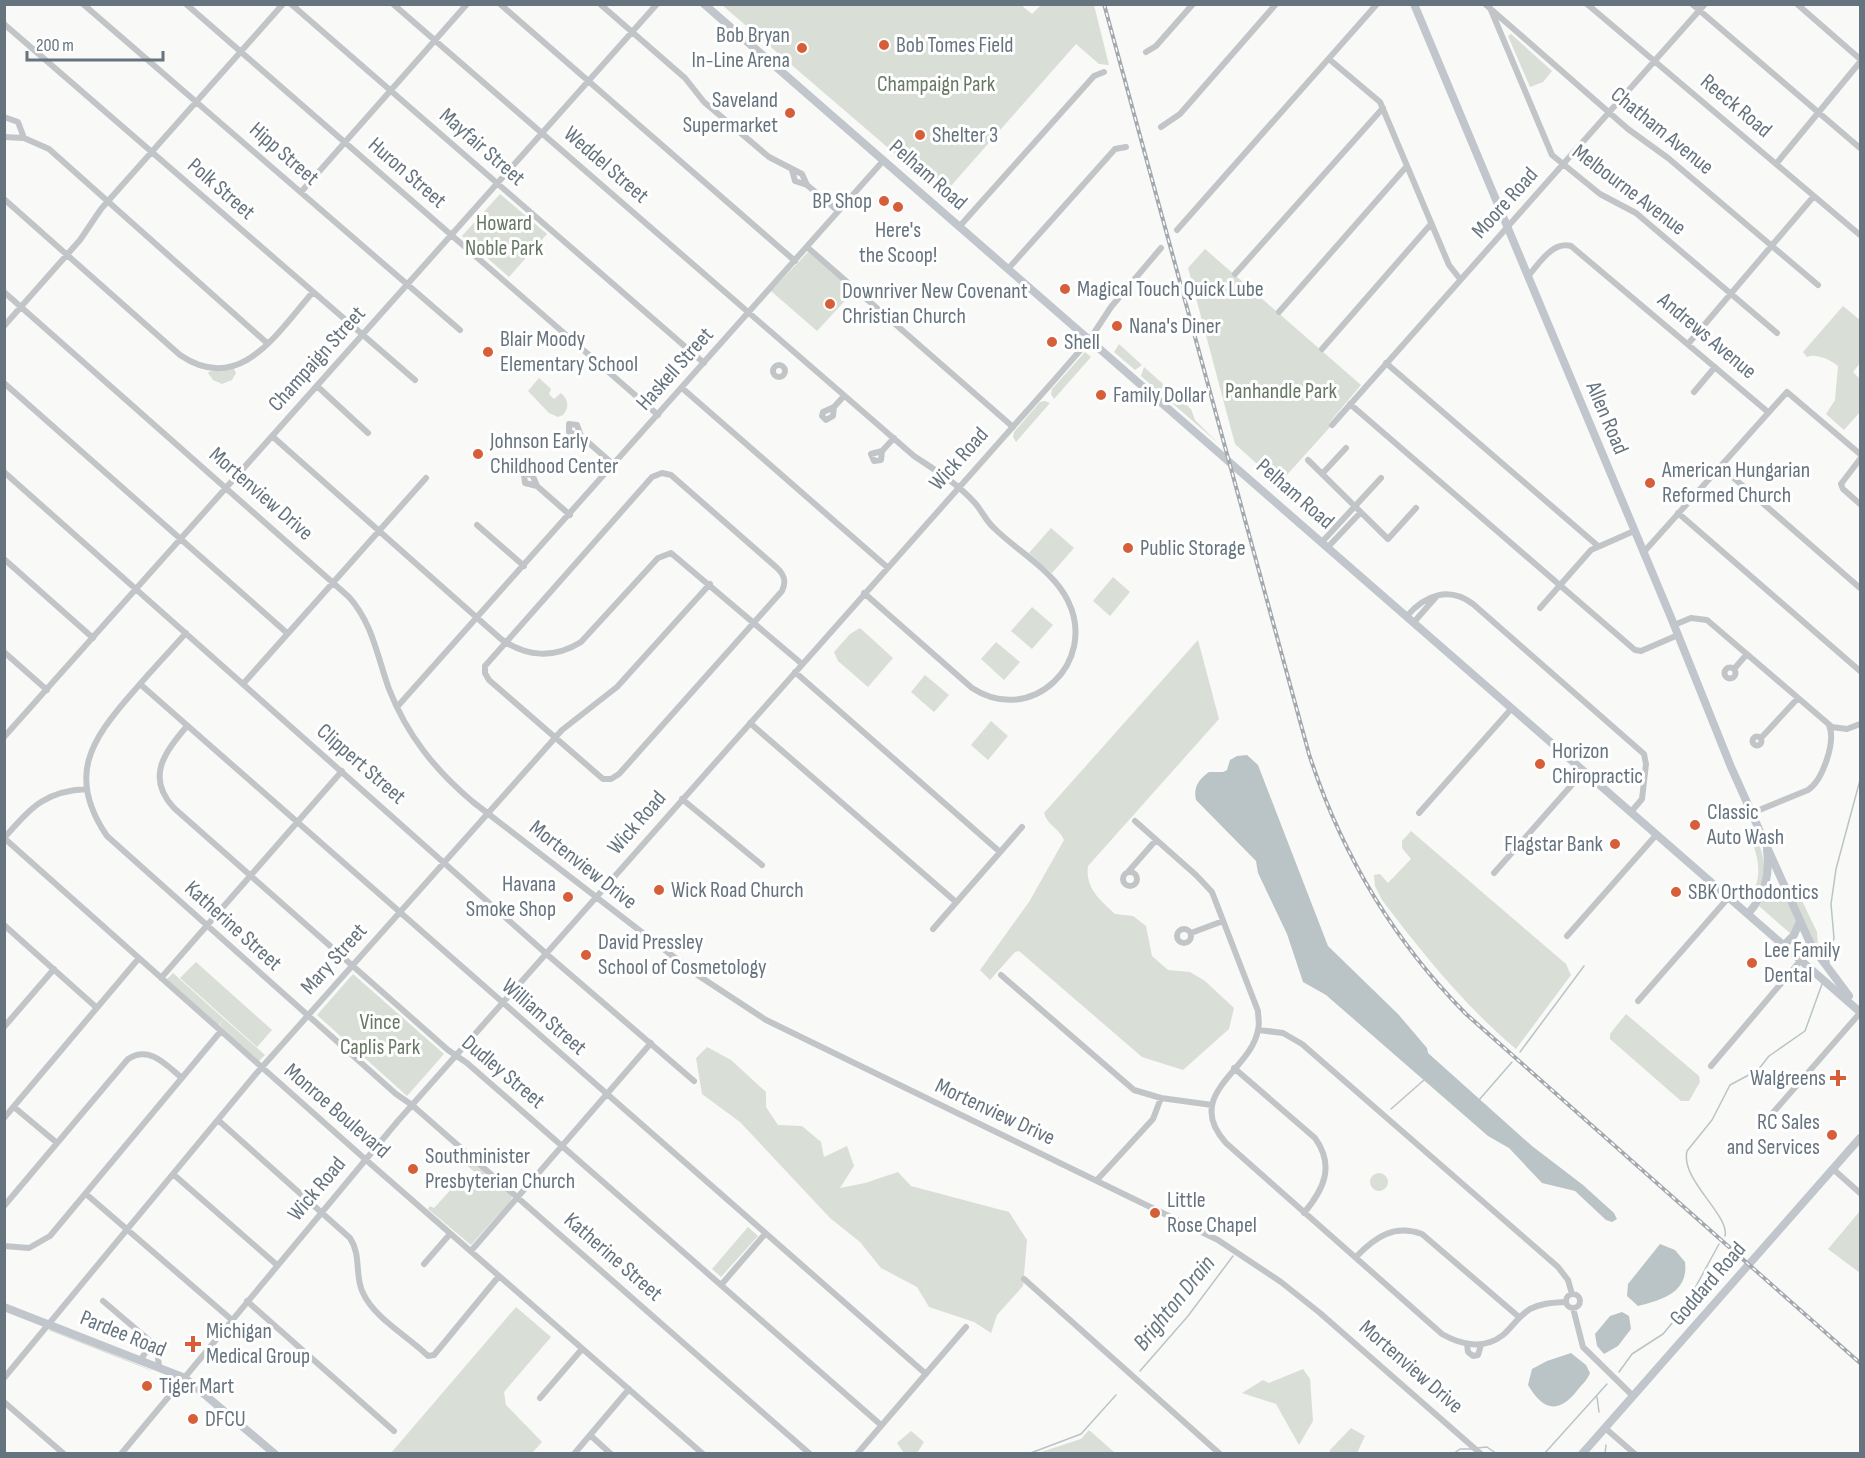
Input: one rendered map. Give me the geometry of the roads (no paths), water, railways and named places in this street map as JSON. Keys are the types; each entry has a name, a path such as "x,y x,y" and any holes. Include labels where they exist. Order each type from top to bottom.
{"main road":[{"name":"Pelham Road","path":"704,4 1818,975 1832,980"},
{"name":"Allen Road","path":"1414,4 1752,813 1800,921 1832,980 1860,1012"},
{"name":"Allen Road","path":"1748,914 1765,889 1769,866 1767,846"},
{"path":"1765,889 1784,884"},
{"path":"1784,945 1794,935 1800,921"},
{"name":"Goddard Road","path":"1582,1454 1860,1138"},
{"name":"Pardee Road","path":"4,1307 185,1378 275,1454"}],"street":[{"name":"Hipp Street","path":"83,4 460,330"},
{"path":"92,12 99,4"},
{"name":"Huron Street","path":"186,4 658,415"},
{"path":"4,326 67,255 108,201 283,4"},
{"name":"Mayfair Street","path":"291,4 704,363"},
{"name":"Weddel Street","path":"393,4 844,396 976,504 992,527 1056,583 1067,598 1073,613 1075,638 1070,658 1059,676 1043,691 1025,699 1010,701 986,696 972,688 864,594"},
{"path":"300,192 467,4"},
{"path":"500,4 795,261"},
{"path":"600,4 685,78 704,102 769,158 802,174 807,185 838,211"},
{"name":"Champaign Street","path":"4,737 657,4"},
{"path":"1146,52 1156,46 1193,4"},
{"path":"1161,127 1180,114 1276,4"},
{"name":"Chatham Avenue","path":"1485,4 1611,114 1668,158 1818,285"},
{"name":"Reeck Road","path":"1587,4 1860,236"},
{"path":"1692,4 1860,148"},
{"name":"Moore Road","path":"1332,425 1460,279 1611,114 1705,4"},
{"path":"1776,164 1860,61 1797,4"},
{"path":"1178,230 1374,5"},
{"name":"Melbourne Avenue","path":"1491,10 1552,154 1600,194 1636,213 1777,333"},
{"name":"Polk Street","path":"4,24 416,380"},
{"path":"1329,59 1376,98 1383,108 1452,272 1460,279"},
{"path":"959,227 1094,76 1104,72"},
{"path":"1235,274 1383,108"},
{"path":"4,117 18,122 24,138"},
{"path":"4,137 24,138 49,149 267,343"},
{"path":"1008,269 1115,149 1126,147"},
{"name":"Haskell Street","path":"398,707 884,161"},
{"path":"1279,312 1407,166"},
{"path":"1688,344 1814,196"},
{"path":"4,199 180,355 196,364 215,369 234,367 251,359 313,292"},
{"path":"1322,349 1431,224"},
{"name":"Andrews Avenue","path":"1528,276 1555,247 1563,244 1571,246 1768,412"},
{"path":"807,248 1013,427"},
{"name":"Wick Road","path":"122,1454 411,1105 1013,427 1090,339 1111,307 1161,248"},
{"name":"Mortenview Drive","path":"4,292 333,582 357,606 365,618 398,707 415,741 435,768 488,814 696,974 766,1020 1205,1233 1281,1282 1341,1330 1480,1452"},
{"path":"784,365 795,353"},
{"path":"1386,363 1598,546"},
{"path":"1694,392 1715,367"},
{"path":"4,383 287,633"},
{"path":"317,386 368,433"},
{"path":"682,388 887,567"},
{"path":"1643,553 1787,392 1860,454"},
{"path":"834,407 844,396"},
{"path":"1350,404 1636,651 1678,635"},
{"path":"272,436 478,619 505,642 520,650 538,654 558,652 574,646 587,637 658,558 667,553 677,556 802,664"},
{"path":"581,436 614,465"},
{"path":"882,451 894,438"},
{"path":"1322,474 1346,448"},
{"path":"1860,459 1841,484 1860,504"},
{"path":"1308,460 1388,539 1416,508"},
{"path":"1720,466 1860,588"},
{"name":"Clippert Street","path":"4,472 546,953 694,1081"},
{"path":"662,472 671,475 776,567 785,579 782,591 619,774 610,779 599,777 489,680 485,671 486,663 505,642 652,477 662,472"},
{"path":"243,684 426,478"},
{"path":"1325,544 1354,507 1381,478"},
{"path":"537,486 570,514"},
{"path":"1325,544 1360,513"},
{"path":"1678,513 1860,671"},
{"path":"477,525 524,566"},
{"path":"1540,608 1598,546 1634,531"},
{"path":"4,560 93,638"},
{"name":"Mary Street","path":"4,1378 261,1068 554,738 570,722 617,687 710,584"},
{"path":"1407,616 1419,603 1450,593 1470,602 1644,754 1646,764 1642,799 1631,812"},
{"path":"1414,622 1436,597"},
{"path":"1674,625 1691,618 1707,620 1829,724 1841,730 1860,724"},
{"path":"4,838 32,807 49,796 62,791 87,789 88,763 96,739 106,722 186,633"},
{"path":"4,652 47,690"},
{"path":"1734,669 1747,654"},
{"path":"795,672 1000,852"},
{"name":"William Street","path":"140,684 926,1374"},
{"path":"1761,738 1798,698"},
{"path":"1419,813 1512,708"},
{"path":"750,723 956,903"},
{"path":"1752,813 1816,784 1832,737 1829,724"},
{"name":"Dudley Street","path":"187,726 168,747 162,759 160,776 164,793 174,808 448,1050 456,1054 881,1425"},
{"path":"161,978 342,771"},
{"path":"1494,873 1584,771"},
{"name":"Katherine Street","path":"87,789 92,809 107,836 308,1016 810,1454"},
{"path":"682,799 762,865"},
{"path":"1135,821 1212,892 1258,1011 1259,1030 1251,1047 1217,1089 1212,1105 1215,1125 1223,1140 1442,1334 1467,1344 1481,1345 1502,1336 1519,1317 1539,1305 1566,1302 1572,1294"},
{"path":"933,929 1022,827"},
{"path":"1567,936 1657,834"},
{"name":"Monroe Boulevard","path":"4,838 261,1068 703,1454"},
{"path":"1128,872 1156,840"},
{"path":"1638,1001 1729,897"},
{"path":"1191,933 1223,921"},
{"path":"4,925 97,1008"},
{"path":"4,1118 139,958"},
{"path":"1711,1066 1802,960"},
{"path":"4,1027 54,969"},
{"path":"1001,975 1125,1084 1146,1095 1212,1105"},
{"path":"1771,1115 1860,1012"},
{"path":"1259,1030 1283,1033 1302,1044 1558,1267 1568,1280 1572,1294"},
{"path":"4,1246 22,1249 42,1243 86,1194 221,1031"},
{"path":"471,1251 651,1043"},
{"path":"4,1206 132,1057 142,1054 153,1056 182,1078"},
{"path":"1234,1068 1315,1138 1321,1147 1326,1167 1323,1185 1304,1213"},
{"path":"1097,1180 1153,1119 1161,1098"},
{"path":"14,1107 57,1143"},
{"path":"218,1120 354,1244 358,1257 359,1284 368,1302 430,1357 499,1276"},
{"path":"1833,1169 1860,1193"},
{"path":"173,1174 277,1265"},
{"path":"86,1194 232,1320"},
{"path":"1356,1257 1371,1241 1391,1231 1412,1230 1422,1234 1519,1317"},
{"path":"424,1264 450,1234"},
{"path":"721,1286 765,1234"},
{"path":"1024,1280 1220,1454"},
{"path":"1572,1294 1577,1295 1580,1301 1579,1305 1573,1308"},
{"path":"103,1301 160,1352 159,1367"},
{"path":"247,1301 394,1431"},
{"path":"1566,1302 1573,1308 1583,1347 1633,1396"},
{"path":"857,1454 966,1327"},
{"path":"140,1360 147,1351 150,1341"},
{"path":"1467,1344 1468,1352 1473,1356 1478,1355 1481,1345"},
{"path":"540,1398 582,1348"},
{"path":"574,1454 629,1389"},
{"path":"4,1402 64,1454"},
{"path":"1605,1428 1635,1454"},
{"path":"590,1435 611,1454"}],"waterway":[{"path":"1829,963 1828,956 1834,938 1831,904 1836,869 1860,780"},
{"name":"Brighton Drain","path":"1520,1052 1584,966"},
{"path":"1725,1236 1725,1228 1720,1218 1691,1174 1687,1162 1687,1151 1712,1120 1730,1085 1758,1070 1769,1056 1805,1031 1822,984"},
{"name":"Brighton Drain","path":"1479,1100 1512,1062"},
{"name":"Brighton Drain","path":"1391,1109 1424,1080"},
{"path":"1619,1372 1632,1354 1663,1334 1683,1310 1719,1244"},
{"name":"Brighton Drain","path":"1140,1371 1188,1316 1233,1256"},
{"path":"1544,1454 1607,1384"},
{"name":"Brighton Drain","path":"1028,1454 1081,1434 1116,1395"},
{"path":"1597,1397 1599,1412"},
{"path":"1605,1454 1606,1445"},
{"path":"1477,1448 1487,1447 1497,1454"},
{"path":"1453,1454 1460,1449 1472,1449"}],"railway":[{"path":"1104,4 1309,754 1322,791 1353,860 1372,893 1415,956 1466,1014 1860,1363"}],"place":[{"name":"Bob Tomes Field","path":"884,45"},
{"name":"Bob Bryan In-Line Arena","path":"802,48"},
{"name":"Saveland Supermarket","path":"790,113"},
{"name":"Shelter 3","path":"920,135"},
{"name":"BP Shop","path":"884,201"},
{"name":"Here's the Scoop!","path":"898,207"},
{"name":"Magical Touch Quick Lube","path":"1065,289"},
{"name":"Downriver New Covenant Christian Church","path":"830,304"},
{"name":"Nana's Diner","path":"1117,326"},
{"name":"Shell","path":"1052,342"},
{"name":"Blair Moody Elementary School","path":"488,352"},
{"name":"Family Dollar","path":"1101,395"},
{"name":"Johnson Early Childhood Center","path":"478,454"},
{"name":"American Hungarian Reformed Church","path":"1650,483"},
{"name":"Public Storage","path":"1128,548"},
{"name":"Horizon Chiropractic","path":"1540,764"},
{"name":"Classic Auto Wash","path":"1695,825"},
{"name":"Flagstar Bank","path":"1615,844"},
{"name":"Wick Road Church","path":"659,890"},
{"name":"SBK Orthodontics","path":"1676,892"},
{"name":"Havana Smoke Shop","path":"568,897"},
{"name":"David Pressley School of Cosmetology","path":"586,955"},
{"name":"Lee Family Dental","path":"1752,963"},
{"name":"Walgreens","path":"1838,1078"},
{"name":"RC Sales and Services","path":"1832,1135"},
{"name":"Southminister Presbyterian Church","path":"413,1169"},
{"name":"Little Rose Chapel","path":"1155,1213"},
{"name":"Michigan Medical Group","path":"193,1344"},
{"name":"Tiger Mart","path":"147,1386"},
{"name":"DFCU","path":"193,1419"}],"park label":[{"name":"Champaign Park","path":"936,84"},
{"name":"Howard Noble Park","path":"504,236"},
{"name":"Panhandle Park","path":"1281,391"},
{"name":"Vince Caplis Park","path":"380,1034"}]}
